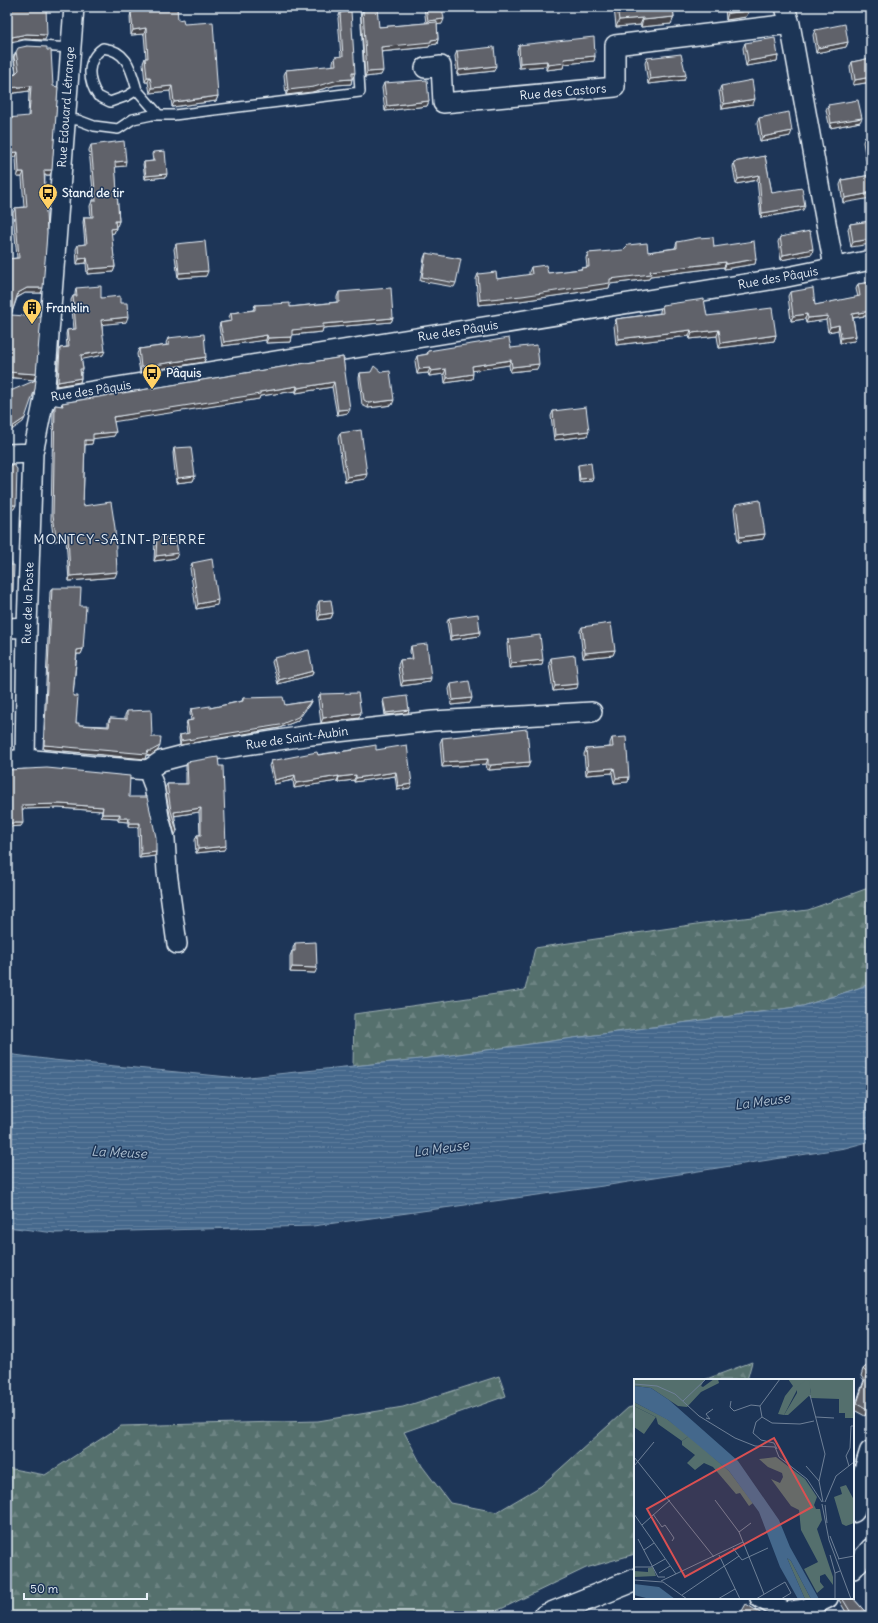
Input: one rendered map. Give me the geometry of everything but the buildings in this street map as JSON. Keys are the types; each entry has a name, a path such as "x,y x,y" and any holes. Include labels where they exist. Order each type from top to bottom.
{"street":[{"name":"Rue Edouard Létrange","path":"44,399 74,7"},
{"name":"Rue des Castors","path":"424,68 441,66 443,103 614,87 615,45 788,16 834,267"},
{"name":"Rue des Pâquis","path":"44,399 782,278 871,260"},
{"name":"Rue de la Poste","path":"16,760 27,627 33,453 44,399"},
{"path":"7,454 33,453"},
{"path":"7,628 27,627"},
{"name":"Rue de Saint-Aubin","path":"148,770 161,761 188,754 311,735 433,721 592,712"},
{"path":"16,760 148,770 154,786 159,817 165,839 167,872 177,944"},
{"path":"854,1508 871,1452"},
{"path":"854,1568 871,1548"},
{"path":"545,1616 634,1580"},
{"path":"762,1599 786,1612 805,1609 826,1599"}],"lane":[{"path":"66,119 78,120 94,126 118,129 133,119 158,115 174,115 360,92 355,7"},
{"path":"11,74 8,56 12,48 25,45 71,48"},
{"path":"137,90 128,96 110,102 98,96 90,81 91,69 96,53 103,48 111,49 128,61 137,90 158,115"}],"green space":[{"path":"871,887 871,984 803,1006 430,1058 353,1066 354,1014 525,990 535,948 704,923 808,910"},
{"path":"752,1362 747,1379 707,1379"},
{"path":"499,1376 506,1396 404,1432 422,1466 450,1503 497,1512 541,1486 628,1408 634,1406 634,1554 586,1568 503,1608 482,1616 7,1616 7,1468 45,1475 121,1426 318,1421 403,1407"}],"water":[{"name":"La Meuse","path":"871,984 871,1141 845,1148 603,1186 313,1226 55,1233 7,1227 7,1054 53,1060 239,1078 430,1058 803,1006"}],"place":[{"name":"Stand de tir","path":"48,210"},
{"name":"Franklin","path":"32,325"},
{"name":"Pâquis","path":"152,390"}],"district":[{"name":"MONTCY-SAINT-PIERRE","path":"120,539"}]}
